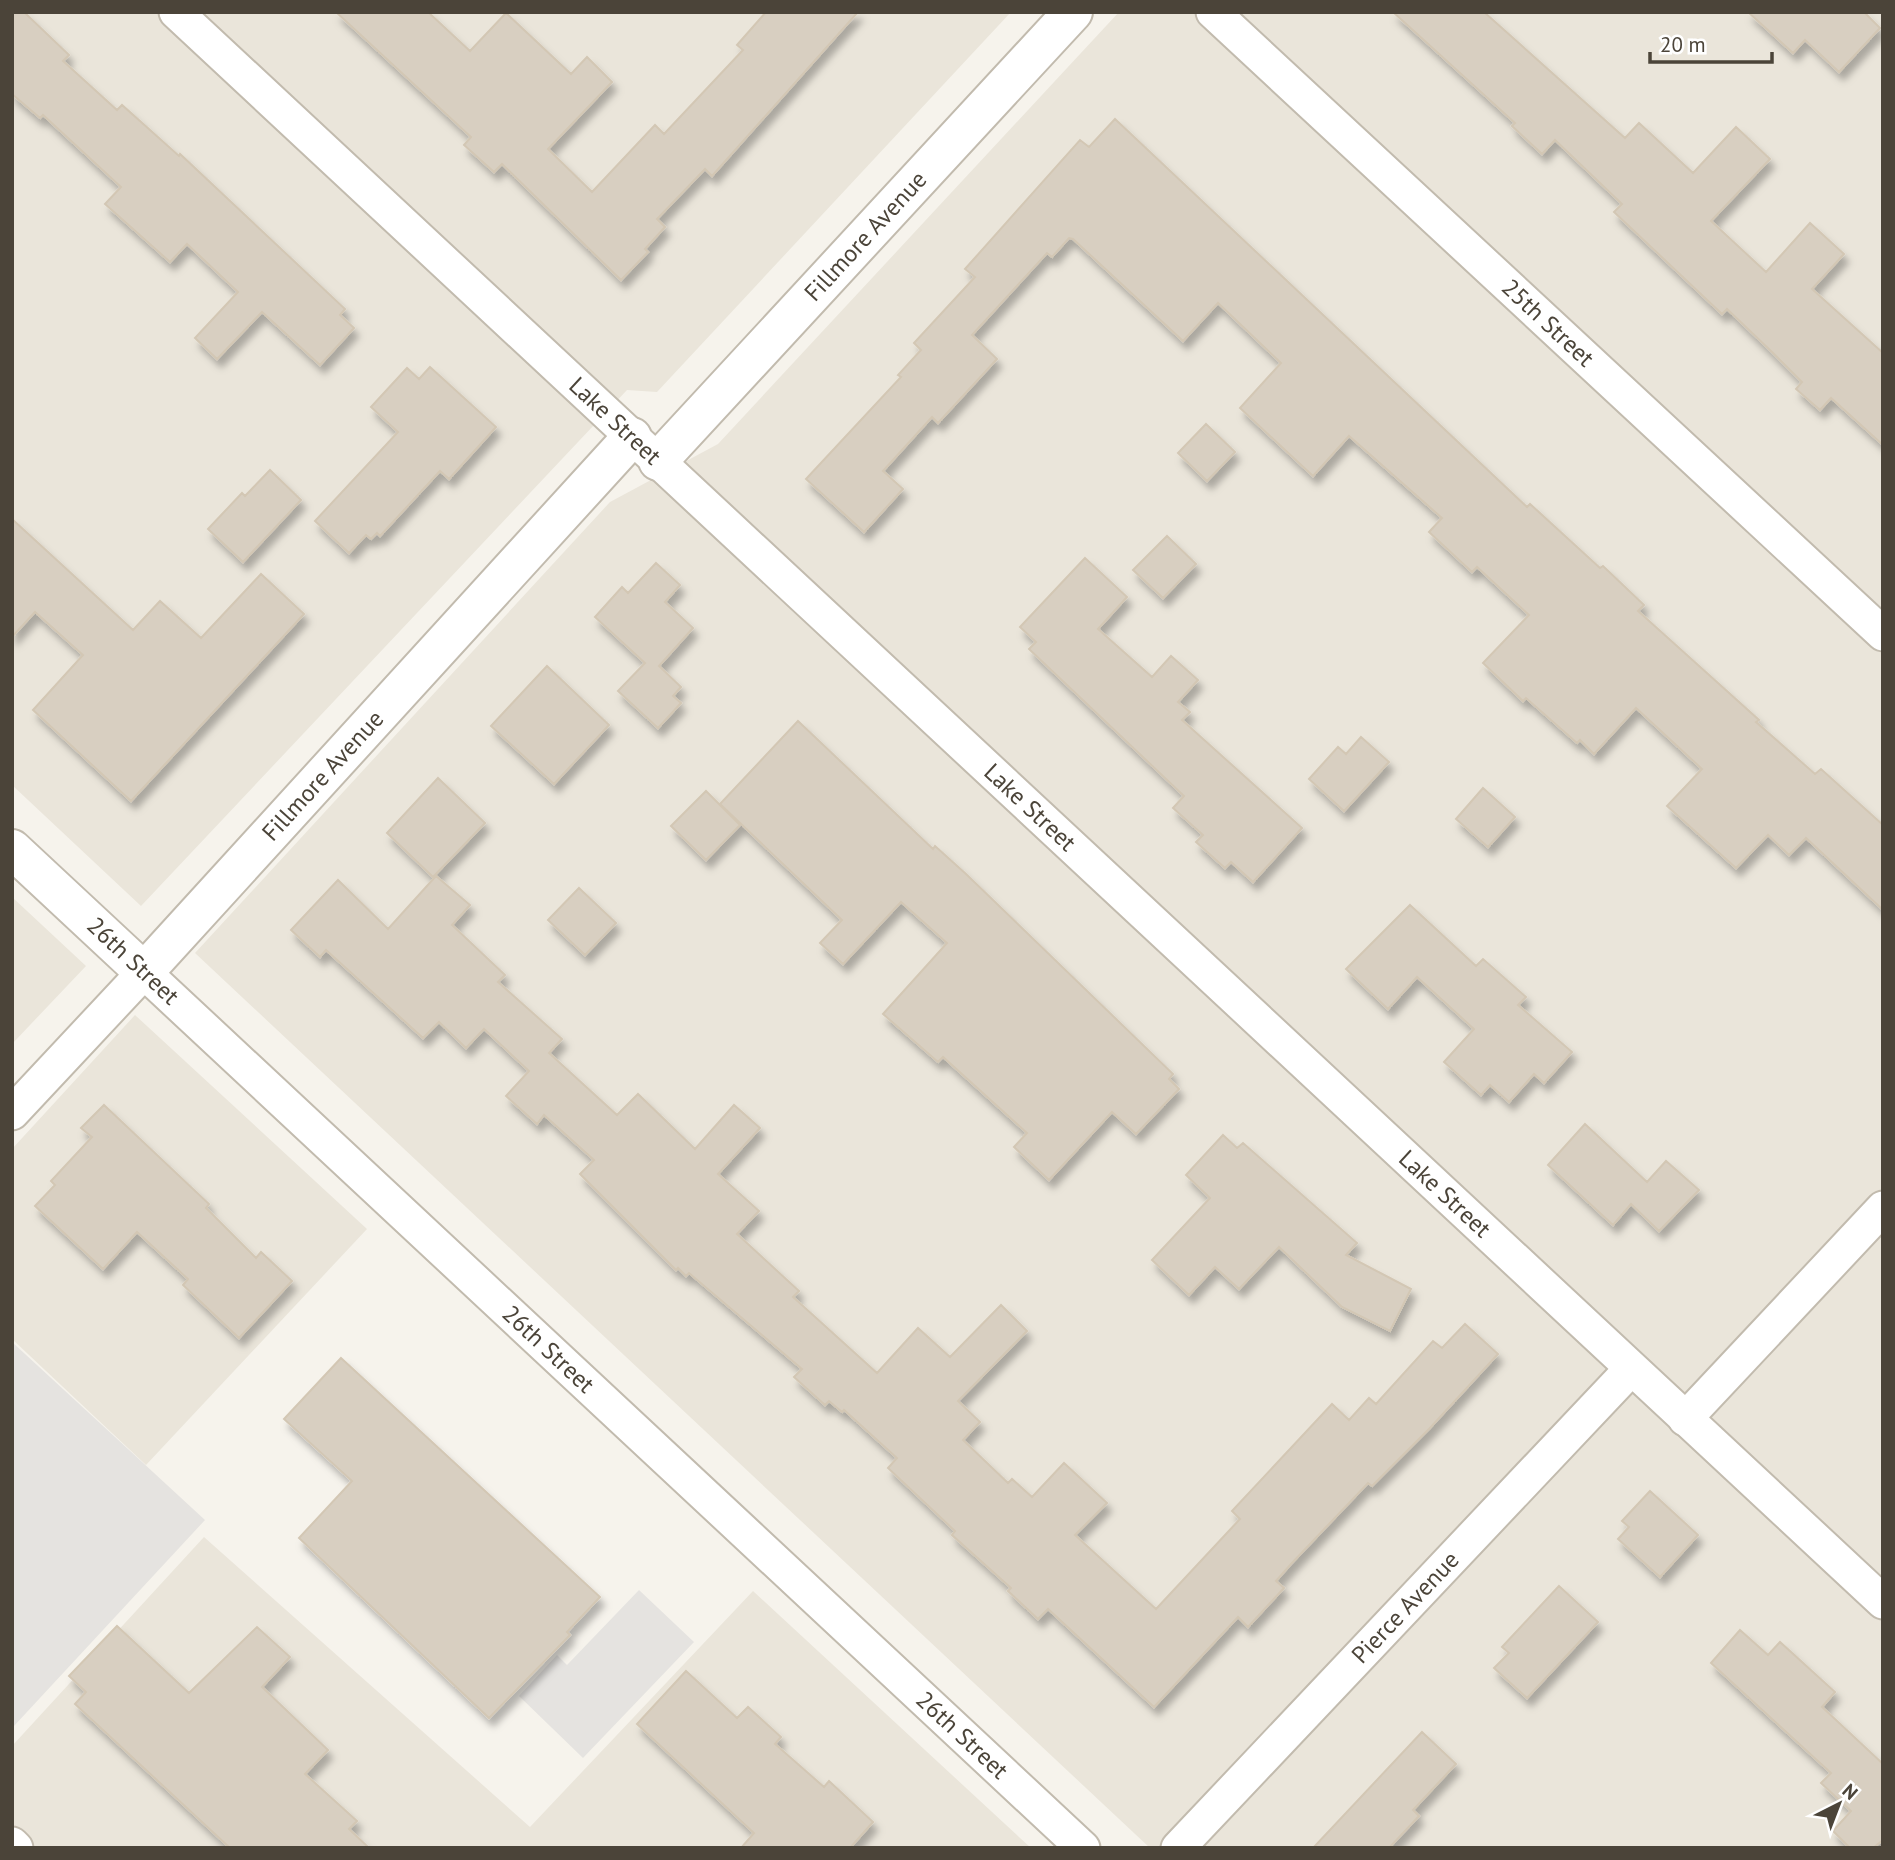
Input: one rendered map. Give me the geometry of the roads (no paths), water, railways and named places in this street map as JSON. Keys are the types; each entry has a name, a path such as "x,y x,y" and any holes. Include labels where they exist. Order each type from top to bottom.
{"street":[{"name":"Lake Street","path":"176,12 1883,1602"},
{"name":"Fillmore Avenue","path":"12,1113 645,449 1073,12"},
{"name":"25th Street","path":"1213,12 1883,634"},
{"name":"26th Street","path":"12,849 1083,1848"},
{"path":"1685,1419 1883,1208"},
{"name":"Pierce Avenue","path":"1178,1848 1631,1369"},
{"path":"12,1844 16,1848"}]}
